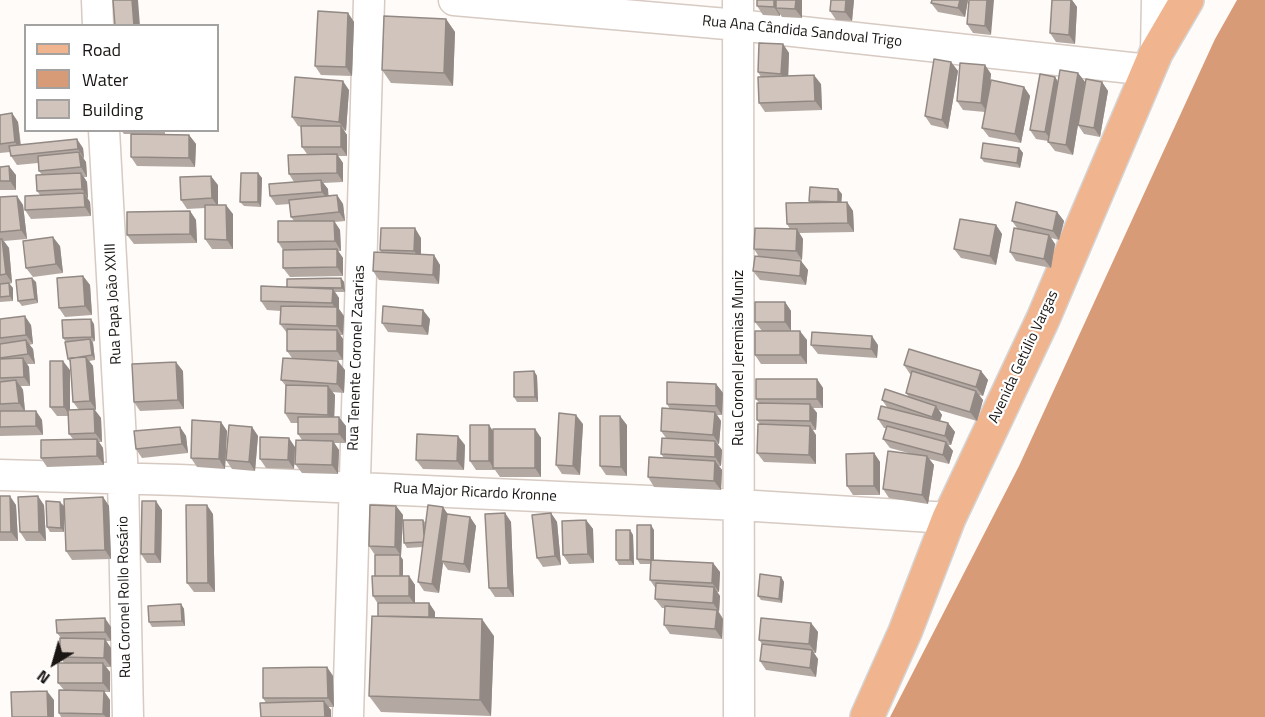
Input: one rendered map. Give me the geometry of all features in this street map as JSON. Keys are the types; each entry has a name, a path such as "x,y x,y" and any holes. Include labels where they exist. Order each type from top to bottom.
{"main road":[{"name":"Avenida Getúlio Vargas","path":"867,717 905,632 949,518 1043,319 1153,62 1186,0"}],"street":[{"path":"97,0 98,24"},
{"name":"Rua Tenente Coronel Zacarias","path":"348,717 369,0"},
{"name":"Rua Ana Cândida Sandoval Trigo","path":"454,0 738,12 1153,62"},
{"path":"1153,62 1157,0"},
{"name":"Rua Coronel Jeremias Muniz","path":"738,12 739,717"},
{"name":"Rua Papa João XXIII","path":"104,132 123,478"},
{"name":"Rua Major Ricardo Kronne","path":"0,475 123,478 739,505 949,518"},
{"name":"Rua Coronel Rollo Rosário","path":"123,478 128,717"}],"water":[{"path":"1237,0 1265,0 1265,717 890,717 1019,466 1215,39"}],"building":[{"path":"113,0 132,0 134,24 115,24"},
{"path":"757,0 774,0 774,7 757,6"},
{"path":"776,0 796,0 795,9 776,8"},
{"path":"831,0 846,0 845,12 830,11"},
{"path":"932,0 960,0 958,8 931,3"},
{"path":"969,0 987,0 985,26 967,24"},
{"path":"1052,0 1071,0 1069,35 1050,33"},
{"path":"318,11 348,13 346,67 315,66"},
{"path":"384,16 446,19 444,73 382,70"},
{"path":"759,43 783,44 781,74 758,72"},
{"path":"934,59 951,62 942,120 925,116"},
{"path":"960,63 985,65 981,103 957,101"},
{"path":"1060,70 1078,73 1066,145 1048,142"},
{"path":"1040,74 1055,77 1045,132 1030,130"},
{"path":"814,75 815,101 759,103 758,77"},
{"path":"295,77 343,81 339,122 292,117"},
{"path":"1086,79 1102,82 1094,128 1078,125"},
{"path":"991,80 1024,87 1015,134 982,128"},
{"path":"12,113 15,142 0,144 0,115"},
{"path":"301,126 341,126 341,147 302,147"},
{"path":"131,134 189,135 189,158 131,157"},
{"path":"77,139 78,149 11,156 9,146"},
{"path":"983,143 1019,148 1017,163 981,158"},
{"path":"79,152 81,167 39,171 38,156"},
{"path":"337,154 337,173 289,174 288,155"},
{"path":"9,166 10,181 0,181 0,167"},
{"path":"81,173 82,189 37,191 36,175"},
{"path":"241,173 258,173 258,202 240,202"},
{"path":"211,176 212,198 181,200 180,177"},
{"path":"321,180 322,192 270,196 269,184"},
{"path":"810,187 838,189 838,202 809,201"},
{"path":"84,193 85,207 25,210 25,196"},
{"path":"337,195 339,212 291,217 289,200"},
{"path":"17,196 21,230 0,232 0,197"},
{"path":"847,202 848,223 787,224 786,203"},
{"path":"1016,202 1057,212 1053,231 1012,221"},
{"path":"205,205 226,205 227,240 205,239"},
{"path":"190,211 190,234 127,235 127,212"},
{"path":"960,219 996,225 990,256 954,249"},
{"path":"278,221 334,221 335,241 278,242"},
{"path":"381,228 415,228 414,251 380,250"},
{"path":"755,228 797,229 796,251 754,249"},
{"path":"1014,228 1049,235 1044,259 1010,252"},
{"path":"53,237 56,264 26,268 23,241"},
{"path":"0,239 2,239 6,274 0,275"},
{"path":"337,249 337,267 283,268 283,250"},
{"path":"374,252 434,255 433,275 373,271"},
{"path":"755,256 801,261 800,276 753,271"},
{"path":"83,276 85,306 59,308 57,278"},
{"path":"32,278 35,299 18,301 16,280"},
{"path":"341,278 342,288 287,287 287,279"},
{"path":"9,283 10,296 0,297 0,284"},
{"path":"261,286 333,289 332,303 261,301"},
{"path":"755,302 785,302 785,322 755,322"},
{"path":"281,306 337,307 337,326 280,324"},
{"path":"383,306 423,310 422,326 382,323"},
{"path":"25,316 26,335 0,338 0,319"},
{"path":"91,319 92,337 63,338 62,320"},
{"path":"287,329 337,330 337,351 287,351"},
{"path":"755,331 800,331 800,355 755,355"},
{"path":"812,332 872,336 871,349 811,345"},
{"path":"90,339 92,355 68,359 65,342"},
{"path":"26,340 28,354 0,358 0,344"},
{"path":"909,349 981,371 976,387 904,365"},
{"path":"86,357 90,401 73,402 70,358"},
{"path":"23,358 24,377 0,378 0,359"},
{"path":"283,358 338,361 337,384 281,380"},
{"path":"50,361 63,361 64,407 50,407"},
{"path":"176,362 178,400 134,402 132,364"},
{"path":"534,371 535,397 514,397 514,372"},
{"path":"912,371 976,391 970,412 906,393"},
{"path":"756,379 817,379 817,399 756,399"},
{"path":"16,380 19,403 0,404 0,382"},
{"path":"667,382 716,384 716,406 667,404"},
{"path":"286,385 328,386 328,415 285,413"},
{"path":"885,389 936,406 932,417 882,400"},
{"path":"757,403 810,404 810,421 757,420"},
{"path":"881,406 948,423 945,436 878,419"},
{"path":"662,408 715,412 713,435 661,431"},
{"path":"94,409 95,433 69,434 68,410"},
{"path":"0,411 36,411 36,426 0,427"},
{"path":"559,413 576,415 573,466 556,465"},
{"path":"600,416 620,416 621,467 600,466"},
{"path":"298,417 339,417 339,434 298,434"},
{"path":"192,420 221,422 219,459 191,458"},
{"path":"758,424 810,426 809,455 757,453"},
{"path":"229,425 252,427 249,462 226,460"},
{"path":"470,425 489,425 489,461 470,461"},
{"path":"887,426 946,442 943,455 883,439"},
{"path":"180,427 182,444 136,449 134,431"},
{"path":"493,429 535,429 535,468 493,468"},
{"path":"417,434 458,436 457,461 416,460"},
{"path":"260,437 289,438 288,460 260,459"},
{"path":"662,438 715,441 715,457 661,454"},
{"path":"97,439 97,456 41,458 41,440"},
{"path":"296,440 333,441 332,465 295,464"},
{"path":"888,451 927,456 922,495 883,489"},
{"path":"874,453 874,486 847,486 846,454"},
{"path":"649,457 715,461 714,481 648,477"},
{"path":"0,496 10,496 11,532 0,532"},
{"path":"38,496 39,532 20,532 18,497"},
{"path":"103,497 105,550 66,551 64,499"},
{"path":"46,501 60,502 61,528 47,527"},
{"path":"142,501 156,501 155,554 141,554"},
{"path":"186,505 207,505 208,583 187,583"},
{"path":"370,505 396,506 395,547 369,546"},
{"path":"428,505 443,507 432,584 418,582"},
{"path":"505,513 508,588 489,588 485,514"},
{"path":"551,513 555,556 537,558 532,515"},
{"path":"447,514 470,517 464,564 441,561"},
{"path":"403,520 423,520 423,542 404,543"},
{"path":"586,520 588,554 563,555 562,521"},
{"path":"637,525 651,525 651,560 637,559"},
{"path":"616,530 630,530 630,560 616,560"},
{"path":"375,555 400,555 400,576 375,576"},
{"path":"651,560 713,563 712,583 650,580"},
{"path":"760,574 781,577 779,599 758,596"},
{"path":"372,576 409,576 409,596 373,596"},
{"path":"656,583 714,587 713,603 655,599"},
{"path":"378,603 429,603 429,617 378,616"},
{"path":"181,604 182,621 149,622 148,606"},
{"path":"665,606 717,610 715,629 664,625"},
{"path":"372,616 482,619 480,700 369,696"},
{"path":"105,618 105,632 57,633 56,620"},
{"path":"761,618 811,623 809,644 759,640"},
{"path":"60,638 105,639 104,658 60,657"},
{"path":"762,644 812,650 810,668 760,661"},
{"path":"58,663 103,663 103,683 58,683"},
{"path":"327,667 328,698 263,698 263,668"},
{"path":"59,690 104,691 103,714 59,713"},
{"path":"47,691 48,717 12,717 11,692"},
{"path":"324,701 325,717 261,717 260,703"}]}
